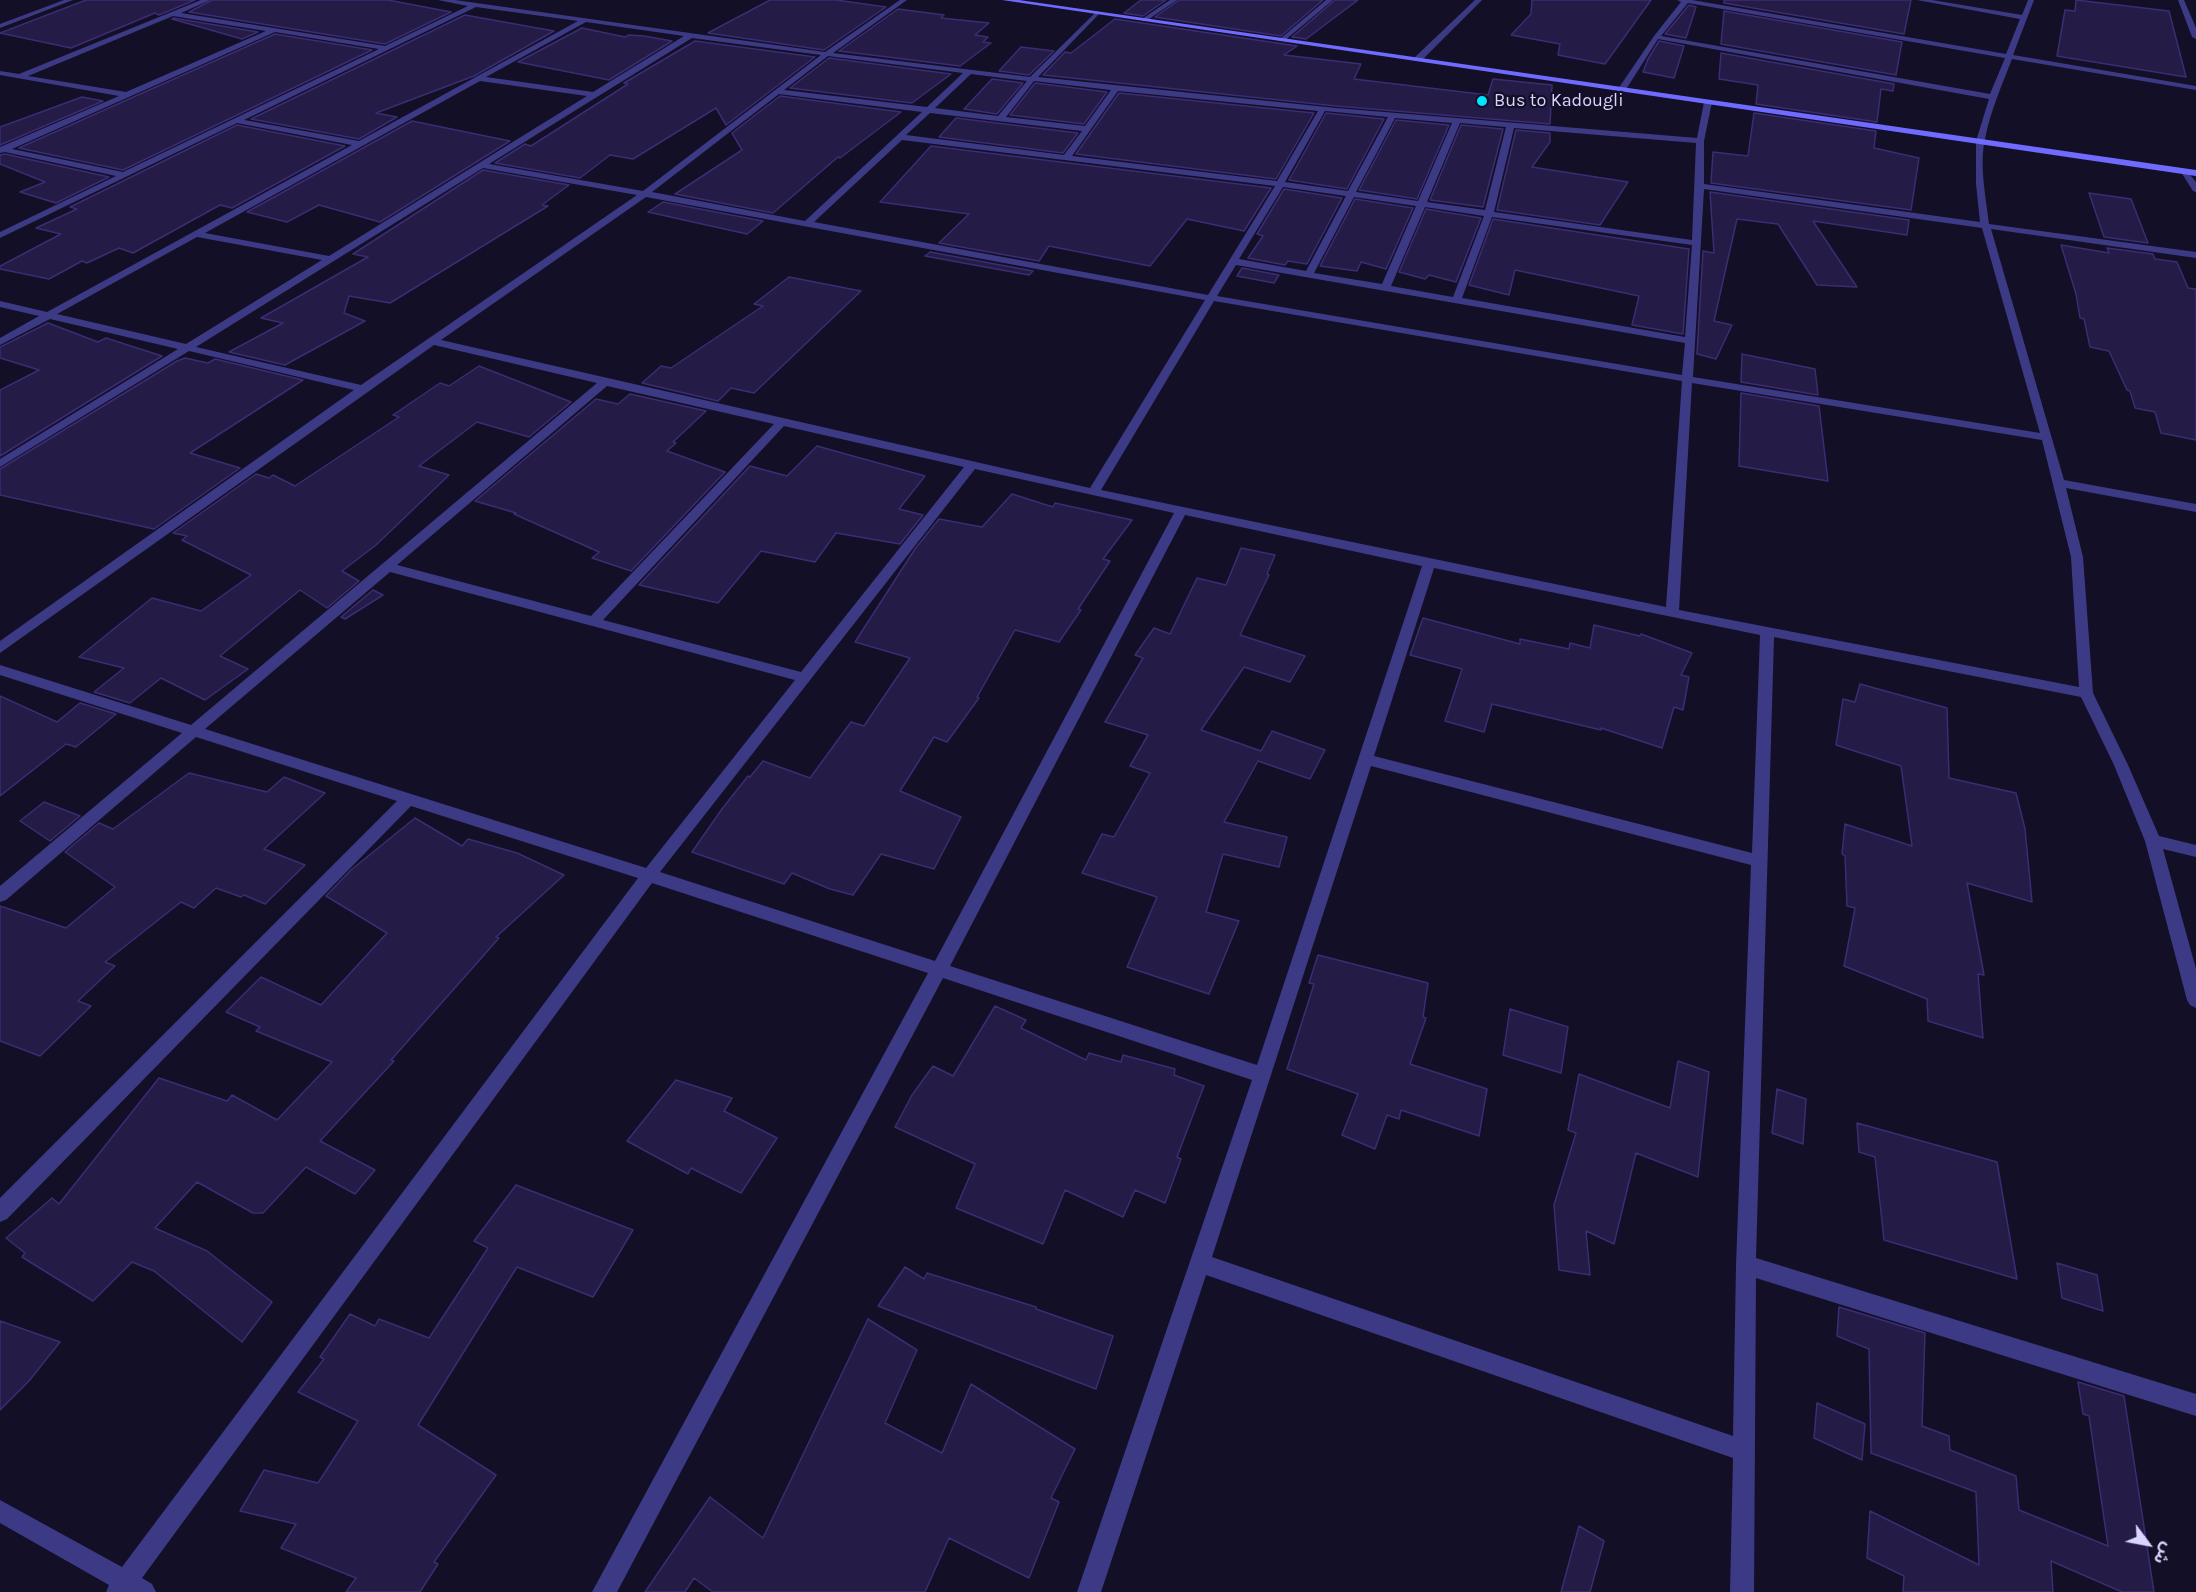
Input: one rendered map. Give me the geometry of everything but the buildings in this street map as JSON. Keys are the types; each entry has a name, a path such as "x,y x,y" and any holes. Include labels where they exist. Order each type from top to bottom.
{"main road":[{"path":"1005,0 1026,1 2196,173"}],"street":[{"path":"0,26 70,0"},
{"path":"20,76 207,0"},
{"path":"441,0 969,72 1322,110 1700,141"},
{"path":"0,236 485,0"},
{"path":"0,648 363,389 646,193 827,54 904,0"},
{"path":"1144,20 1174,0"},
{"path":"1282,40 1330,0"},
{"path":"1418,59 1479,0"},
{"path":"1920,0 2025,18"},
{"path":"2031,0 1993,97 1980,141 1980,184 1985,224 2047,437 2077,556 2086,693 2121,765 2152,841 2196,1000"},
{"path":"2196,1 2183,0 2196,37"},
{"path":"1622,89 1683,1 1708,2 2196,88"},
{"path":"1000,119 1032,79 1097,13"},
{"path":"173,14 387,48"},
{"path":"0,342 585,20"},
{"path":"1,150 274,30"},
{"path":"0,464 691,34"},
{"path":"1656,37 1993,97"},
{"path":"808,223 969,72"},
{"path":"0,73 128,94"},
{"path":"481,79 595,95"},
{"path":"1067,157 1116,88"},
{"path":"778,92 1087,129"},
{"path":"1671,612 1700,186 1700,141 1708,102"},
{"path":"1094,491 1280,184 1322,110"},
{"path":"1309,274 1392,116"},
{"path":"236,121 362,144"},
{"path":"1386,287 1457,121"},
{"path":"1457,299 1489,213 1511,125"},
{"path":"900,137 1350,193 1696,243"},
{"path":"1,150 125,175"},
{"path":"480,165 646,193 1209,298 1686,380 2047,437"},
{"path":"2186,172 2196,189"},
{"path":"1700,186 2196,255"},
{"path":"196,234 330,259"},
{"path":"1232,261 1689,341"},
{"path":"0,304 363,389"},
{"path":"432,341 1181,511 1767,633 2086,693"},
{"path":"0,895 605,382"},
{"path":"592,623 783,422"},
{"path":"0,1511 129,1589 649,875 972,465"},
{"path":"2059,483 2196,507"},
{"path":"604,1592 939,970 1181,511"},
{"path":"1089,1592 1263,1075 1430,562"},
{"path":"388,567 805,678"},
{"path":"1742,1592 1746,1265 1767,633"},
{"path":"0,669 649,875 1263,1075"},
{"path":"1364,759 1759,861"},
{"path":"0,1212 408,799"},
{"path":"2152,841 2196,851"},
{"path":"1199,1263 1745,1451"},
{"path":"1746,1265 2196,1405"}],"place":[{"name":"Bus to Kadougli","path":"1482,101"}]}
